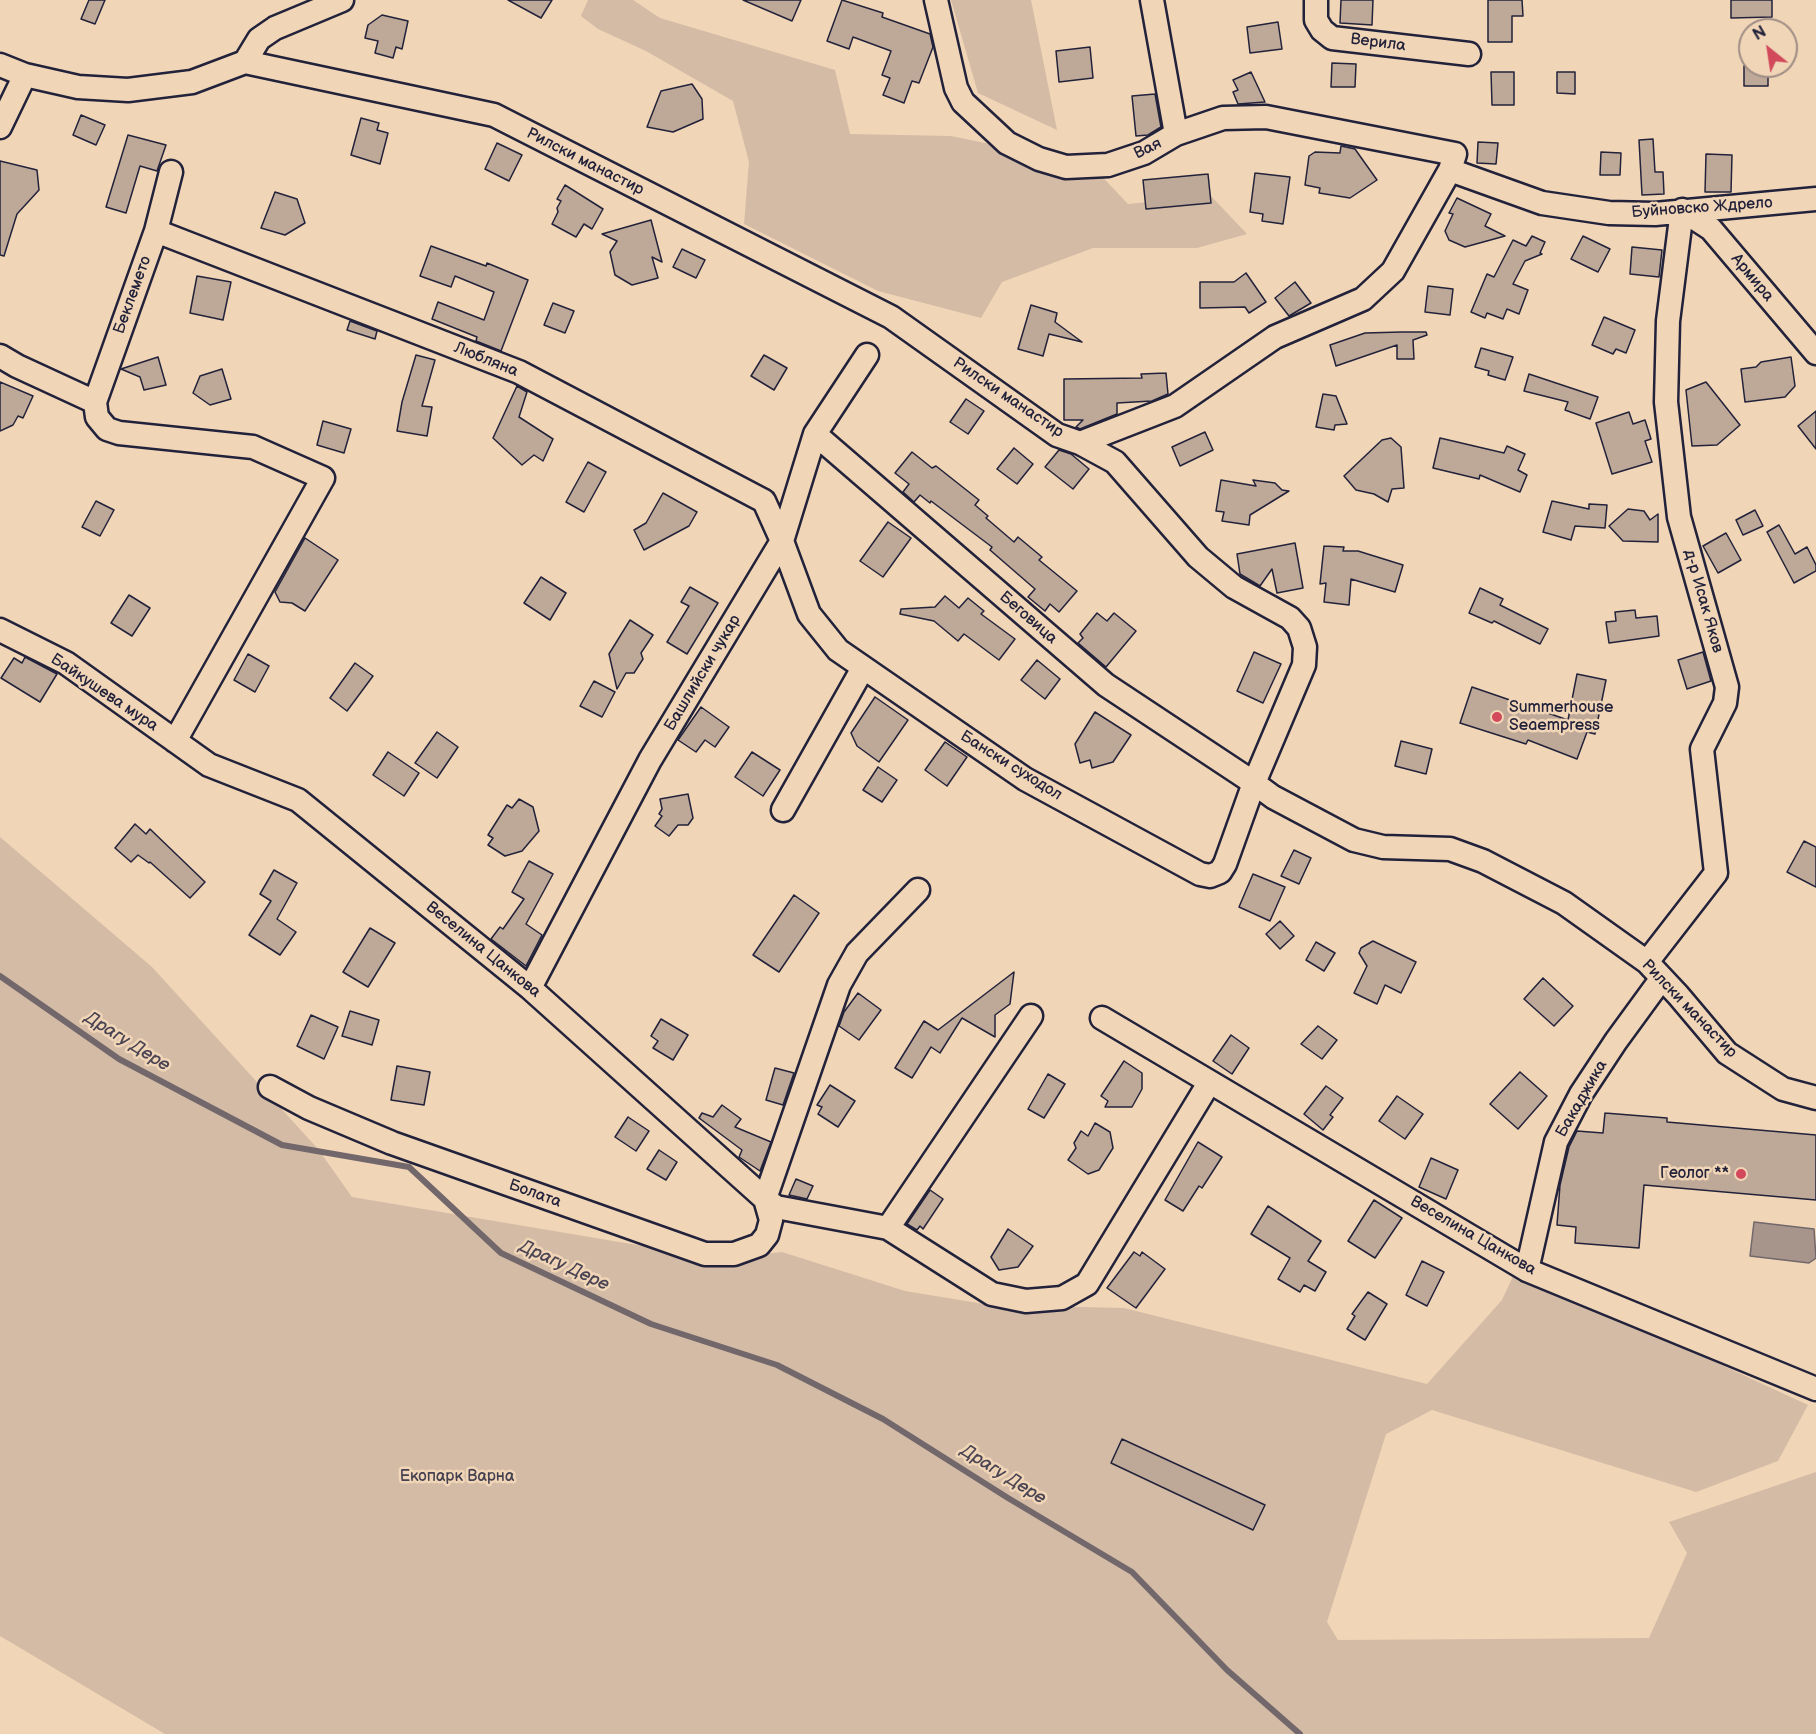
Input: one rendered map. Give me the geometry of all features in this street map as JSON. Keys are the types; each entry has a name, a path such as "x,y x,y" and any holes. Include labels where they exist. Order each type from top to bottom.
{"street":[{"path":"0,65 25,75 78,87 128,90 192,82 245,62 259,39 275,28 342,0"},
{"name":"Вая","path":"936,0 956,88 963,102 1007,143 1039,159 1066,167 1108,165 1144,153 1176,134 1223,118 1266,117 1453,162"},
{"path":"1152,0 1176,134"},
{"name":"Верила","path":"1316,0 1316,20 1322,30 1332,38 1469,54"},
{"name":"Рилски манастир","path":"245,62 494,115 891,317 1057,435 1080,443 1115,462 1198,557 1234,587 1290,618 1299,628 1305,647 1304,664 1254,783 1273,797 1354,840 1383,847 1450,849 1483,861 1564,903 1654,970 1727,1053 1783,1089 1816,1098"},
{"path":"0,127 25,75"},
{"path":"1080,443 1175,406 1275,337 1363,299 1393,271 1453,162"},
{"name":"Буйновско Ждрело","path":"1453,162 1542,202 1609,213 1655,214 1816,199"},
{"name":"Беклемето","path":"96,409 156,231 171,172"},
{"name":"Армира","path":"1682,210 1711,229 1816,353"},
{"name":"д-р Исак Яков","path":"1654,970 1716,873 1702,750 1725,703 1727,687 1679,517 1666,402 1668,321 1682,210"},
{"name":"Любляна","path":"156,231 519,372 764,501 782,541"},
{"path":"0,356 96,409 107,429 119,434 253,447 323,478 175,741"},
{"name":"Башлийски чукар","path":"530,988 650,760 782,541 815,434 867,356"},
{"name":"Беговица","path":"815,434 1106,685 1254,783"},
{"name":"Бански суходол","path":"782,541 809,614 837,650 1025,779 1200,874 1210,876 1220,872 1225,864 1254,783"},
{"name":"Байкушева мура","path":"0,630 66,663 175,741"},
{"path":"783,810 863,668"},
{"name":"Веселина Цанкова","path":"175,741 209,765 298,800 530,988 776,1207 888,1228 992,1294 1026,1301 1062,1298 1087,1284 1209,1083"},
{"path":"765,1198 839,985 858,953 918,890"},
{"name":"Бакаджика","path":"1527,1269 1556,1142 1581,1094 1610,1050 1654,970"},
{"path":"888,1228 1031,1016"},
{"name":"Веселина Цанкова","path":"1102,1018 1527,1269 1816,1389"},
{"name":"Болата","path":"270,1088 309,1108 392,1143 705,1254 734,1254 759,1245 767,1235 771,1220 765,1198"}],"green space":[{"path":"588,0 633,0 660,18 835,70 850,134 951,136 1091,165 1128,204 1211,196 1247,234 1197,248 1093,248 1002,282 981,318 878,291 744,224 749,162 733,101 646,51 598,29 581,16"},
{"path":"951,0 1031,0 1057,130 978,93"},
{"name":"Екопарк Варна","path":"0,837 152,967 318,1149 352,1197 720,1259 782,1252 905,1291 990,1305 1124,1308 1427,1384 1502,1300 1516,1270 1808,1405 1778,1461 1696,1492 1432,1410 1386,1434 1327,1622 1338,1640 1649,1638 1687,1553 1669,1522 1816,1472 1816,1734 165,1734 0,1636"}],"shaded area":[{"path":"1754,1222 1814,1229 1816,1258 1809,1263 1750,1256"}],"building":[{"path":"89,0 105,0 95,24 81,19"},
{"path":"508,0 552,0 541,18"},
{"path":"743,0 801,0 792,21"},
{"path":"842,0 883,13 882,17 930,34 933,47 919,83 912,81 904,103 883,95 890,78 882,75 891,51 853,37 849,49 827,41"},
{"path":"1341,0 1373,0 1372,25 1340,23"},
{"path":"1488,0 1522,0 1523,16 1512,16 1512,42 1488,42"},
{"path":"1731,0 1772,0 1772,17 1731,18"},
{"path":"382,15 408,21 402,49 396,47 393,58 375,53 378,41 365,38 368,25"},
{"path":"1278,22 1282,49 1250,53 1247,27"},
{"path":"1090,47 1093,78 1059,82 1056,51"},
{"path":"1332,63 1356,64 1355,87 1331,87"},
{"path":"1251,72 1265,102 1238,104 1233,92 1238,90 1233,80"},
{"path":"1491,72 1514,72 1514,105 1492,105"},
{"path":"1557,72 1575,72 1575,94 1557,93"},
{"path":"1744,78 1768,78 1768,86 1744,86"},
{"path":"692,84 702,99 703,119 673,132 647,127 661,91"},
{"path":"1155,94 1161,127 1148,135 1136,136 1132,96"},
{"path":"81,115 105,125 96,145 73,135"},
{"path":"361,118 379,123 377,130 388,133 380,164 351,155"},
{"path":"128,135 166,145 157,171 140,166 126,213 106,207"},
{"path":"1653,139 1655,172 1663,172 1664,194 1642,195 1639,140"},
{"path":"1478,142 1498,143 1496,164 1477,163"},
{"path":"497,143 522,155 509,181 485,169"},
{"path":"1341,146 1355,149 1377,180 1350,198 1319,193 1320,188 1305,185 1309,156 1315,152 1340,153"},
{"path":"1601,152 1621,153 1620,175 1600,175"},
{"path":"1706,154 1732,155 1731,192 1705,192"},
{"path":"0,161 37,170 39,190 17,214 4,256 0,255"},
{"path":"1255,173 1290,177 1283,224 1262,221 1263,214 1250,212"},
{"path":"1208,174 1211,203 1146,209 1143,180"},
{"path":"565,185 603,209 592,229 584,224 576,237 552,224 561,201 557,199"},
{"path":"275,192 297,199 305,223 285,235 261,228"},
{"path":"1457,198 1491,214 1485,226 1505,236 1465,247 1449,240 1445,231 1453,214 1449,213"},
{"path":"651,220 662,262 652,257 658,278 632,285 615,275 610,252 617,241 602,234"},
{"path":"1532,236 1545,242 1540,253 1542,254 1525,261 1513,284 1528,290 1519,314 1507,309 1503,319 1487,313 1485,318 1471,312 1487,274 1494,277 1513,240 1526,246"},
{"path":"1583,236 1610,249 1598,272 1571,259"},
{"path":"431,246 486,266 487,263 528,280 501,351 476,341 477,337 432,319 438,302 484,320 494,292 455,276 451,287 420,276"},
{"path":"1632,247 1662,250 1659,277 1630,274"},
{"path":"682,249 705,260 696,278 673,267"},
{"path":"1246,273 1266,302 1249,313 1245,307 1200,308 1200,282 1234,282"},
{"path":"197,276 231,282 223,320 190,313"},
{"path":"1295,282 1311,303 1289,316 1275,298"},
{"path":"1428,286 1453,289 1450,315 1425,312"},
{"path":"553,303 574,311 565,333 544,325"},
{"path":"1031,305 1057,313 1055,322 1082,342 1049,334 1043,356 1018,349"},
{"path":"1604,317 1635,330 1626,353 1616,349 1613,354 1592,345"},
{"path":"350,321 377,331 375,339 347,330"},
{"path":"1426,332 1427,335 1413,340 1414,359 1397,359 1397,345 1336,366 1330,345 1365,333"},
{"path":"1481,348 1513,357 1505,380 1488,375 1489,371 1475,367"},
{"path":"416,355 435,360 422,406 432,407 427,436 397,431 402,402"},
{"path":"764,355 787,368 774,390 751,376"},
{"path":"158,357 166,385 144,390 140,377 121,369"},
{"path":"1791,357 1795,386 1785,397 1745,402 1741,369 1756,367 1761,362"},
{"path":"222,369 231,399 210,405 193,393 200,376"},
{"path":"1166,373 1168,394 1152,401 1117,403 1117,414 1080,429 1076,427 1083,420 1064,420 1064,379 1142,378 1141,374"},
{"path":"1529,374 1598,397 1590,419 1565,410 1568,402 1524,391"},
{"path":"0,382 33,396 23,418 18,416 13,425 0,431"},
{"path":"1706,382 1740,425 1717,445 1692,446 1686,390"},
{"path":"517,386 527,392 519,417 553,439 543,461 534,455 522,465 493,438"},
{"path":"1323,394 1336,396 1347,424 1335,425 1334,430 1316,427"},
{"path":"966,399 984,411 968,434 950,422"},
{"path":"1816,411 1816,449 1798,426"},
{"path":"1629,412 1633,424 1645,420 1651,439 1645,441 1652,462 1612,474 1596,423"},
{"path":"323,421 351,429 344,453 317,445"},
{"path":"1205,432 1213,450 1180,466 1172,447"},
{"path":"1391,438 1401,447 1404,488 1392,489 1388,502 1374,494 1356,490 1344,476 1382,440"},
{"path":"1440,438 1504,453 1507,446 1525,454 1518,470 1527,475 1520,492 1480,475 1479,479 1433,468"},
{"path":"1014,448 1033,464 1017,484 997,469"},
{"path":"1059,450 1071,454 1089,469 1073,489 1045,467"},
{"path":"912,452 932,468 936,466 979,500 975,505 988,516 986,518 1014,542 1018,537 1042,557 1039,560 1077,591 1059,612 1050,604 1045,611 1028,597 1035,589 990,550 992,547 931,501 930,503 920,495 914,502 903,492 909,484 895,473"},
{"path":"588,462 606,472 584,512 566,502"},
{"path":"1221,480 1256,486 1253,480 1275,483 1282,490 1289,491 1250,515 1249,525 1222,521 1224,512 1216,511"},
{"path":"663,493 697,512 689,526 644,550 634,530 646,523"},
{"path":"96,501 114,510 100,536 82,527"},
{"path":"1552,501 1589,509 1589,504 1607,505 1605,528 1575,526 1571,540 1543,532"},
{"path":"1628,509 1644,511 1650,520 1658,514 1658,542 1623,541 1609,526"},
{"path":"1755,510 1763,526 1743,535 1736,520"},
{"path":"888,522 911,538 883,577 860,561"},
{"path":"1779,525 1795,554 1807,547 1816,565 1816,571 1794,583 1767,532"},
{"path":"1726,533 1741,560 1718,573 1703,546"},
{"path":"305,538 338,560 305,611 292,603 280,602 275,592"},
{"path":"1295,543 1303,588 1277,593 1272,569 1260,586 1240,574 1237,554"},
{"path":"1324,546 1344,547 1343,551 1358,551 1403,565 1395,592 1351,579 1349,605 1324,602 1326,583 1320,584"},
{"path":"541,577 566,593 550,620 524,603"},
{"path":"690,587 718,603 687,654 667,642 689,606 681,602"},
{"path":"1480,588 1503,599 1500,605 1548,629 1540,644 1494,621 1492,623 1469,613"},
{"path":"129,595 150,608 132,636 111,623"},
{"path":"945,596 959,608 968,598 984,611 981,614 1015,639 999,660 964,634 958,641 934,621 900,614 901,609 935,607"},
{"path":"1635,610 1636,618 1657,616 1659,636 1609,643 1606,622 1616,621 1615,612"},
{"path":"1097,613 1107,621 1114,613 1136,631 1106,667 1078,643 1083,638 1080,634"},
{"path":"630,620 653,635 641,653 643,659 634,673 626,673 617,689 609,654"},
{"path":"1254,652 1281,664 1263,703 1237,691"},
{"path":"1703,652 1711,681 1687,689 1678,660"},
{"path":"248,654 269,666 255,692 234,680"},
{"path":"25,657 57,674 40,702 1,678 14,658 22,663"},
{"path":"1037,660 1060,679 1045,699 1021,680"},
{"path":"355,663 373,676 347,711 330,698"},
{"path":"1577,674 1606,680 1595,734 1587,732 1577,759 1528,740 1526,744 1460,723 1472,687 1568,720"},
{"path":"594,681 615,692 602,717 580,706"},
{"path":"875,697 908,720 879,762 857,746 851,733"},
{"path":"701,707 729,727 715,747 705,740 696,752 678,740"},
{"path":"1095,712 1131,735 1113,762 1092,768 1090,760 1080,763 1075,744"},
{"path":"437,732 458,747 437,778 415,763"},
{"path":"1401,741 1432,749 1426,774 1395,766"},
{"path":"945,742 967,757 947,786 925,770"},
{"path":"388,752 419,773 404,796 373,775"},
{"path":"752,752 780,770 763,796 735,777"},
{"path":"878,767 897,780 882,802 863,790"},
{"path":"688,794 693,818 688,825 678,825 669,836 655,826 662,816 659,814 662,809 660,799"},
{"path":"519,799 533,807 539,831 522,851 505,856 488,845 493,838 488,835 507,805 512,808"},
{"path":"135,824 146,834 150,829 205,882 190,898 150,862 138,855 131,862 115,848"},
{"path":"1804,841 1816,847 1816,887 1787,872"},
{"path":"1294,850 1311,858 1299,884 1281,876"},
{"path":"529,861 553,874 526,924 542,935 526,966 491,939 500,927 503,929 524,899 512,892"},
{"path":"274,870 297,883 277,919 296,932 280,955 249,935 271,901 260,894"},
{"path":"1253,874 1285,887 1270,921 1239,907"},
{"path":"794,895 819,913 779,972 753,955"},
{"path":"1280,921 1294,936 1280,949 1266,934"},
{"path":"370,928 395,943 368,987 343,972"},
{"path":"1373,941 1416,962 1401,993 1385,985 1377,1004 1354,993 1367,966 1359,953 1361,948"},
{"path":"1316,942 1335,953 1324,971 1306,960"},
{"path":"1014,972 1010,1004 995,1015 995,1037 962,1018 940,1053 931,1047 912,1078 895,1068 924,1021 938,1030"},
{"path":"1543,978 1573,1006 1554,1026 1524,999"},
{"path":"858,993 881,1010 859,1040 839,1026 844,1012"},
{"path":"350,1011 379,1020 372,1045 342,1036"},
{"path":"311,1015 338,1027 324,1059 297,1046"},
{"path":"661,1019 688,1035 673,1060 653,1048 658,1041 651,1036"},
{"path":"1318,1026 1337,1040 1322,1059 1301,1044"},
{"path":"1231,1035 1249,1048 1232,1074 1213,1061"},
{"path":"1124,1061 1142,1073 1142,1089 1132,1107 1105,1107 1108,1101 1101,1096"},
{"path":"397,1066 430,1072 424,1105 391,1100"},
{"path":"775,1068 794,1073 783,1105 766,1100"},
{"path":"1520,1072 1547,1096 1518,1129 1490,1104"},
{"path":"1048,1074 1065,1084 1044,1118 1028,1109"},
{"path":"830,1085 855,1101 838,1127 818,1114 822,1107 817,1105"},
{"path":"1326,1086 1343,1098 1330,1115 1333,1117 1323,1130 1304,1114"},
{"path":"1397,1096 1423,1114 1405,1139 1379,1121"},
{"path":"722,1105 741,1119 735,1127 771,1142 760,1171 739,1157 742,1150 699,1118 702,1113 713,1117"},
{"path":"1605,1113 1667,1118 1667,1122 1816,1135 1816,1200 1644,1185 1639,1248 1575,1243 1576,1227 1557,1225 1560,1185 1569,1147 1577,1131 1603,1133"},
{"path":"628,1117 649,1131 636,1151 615,1137"},
{"path":"1095,1123 1110,1132 1113,1148 1099,1170 1088,1174 1068,1160 1076,1148 1074,1143 1081,1131 1088,1136"},
{"path":"1198,1142 1222,1157 1202,1188 1199,1186 1183,1211 1165,1200"},
{"path":"659,1150 677,1162 666,1180 647,1169"},
{"path":"1431,1158 1458,1170 1446,1199 1419,1187"},
{"path":"796,1179 813,1186 807,1199 789,1195"},
{"path":"930,1190 943,1199 923,1229 920,1226 917,1230 907,1224"},
{"path":"1374,1200 1402,1218 1375,1258 1348,1241"},
{"path":"1268,1206 1321,1241 1308,1261 1326,1272 1315,1291 1304,1285 1300,1292 1278,1279 1290,1258 1251,1234"},
{"path":"1008,1229 1033,1246 1018,1267 999,1270 991,1257"},
{"path":"1134,1252 1140,1256 1142,1252 1165,1269 1136,1308 1107,1288"},
{"path":"1422,1261 1444,1272 1427,1306 1406,1295"},
{"path":"1368,1292 1387,1304 1365,1340 1347,1329 1355,1316 1352,1314"},
{"path":"1122,1439 1265,1505 1253,1530 1111,1463"}],"waterway":[{"name":"Драгу Дере","path":"0,976 119,1059 282,1145 409,1167 501,1253 651,1324 777,1365 883,1419 1008,1498 1132,1572 1227,1670 1300,1734"}],"place":[{"name":"Summerhouse Seaempress","path":"1497,717"},
{"name":"Геолог **","path":"1741,1174"}]}
